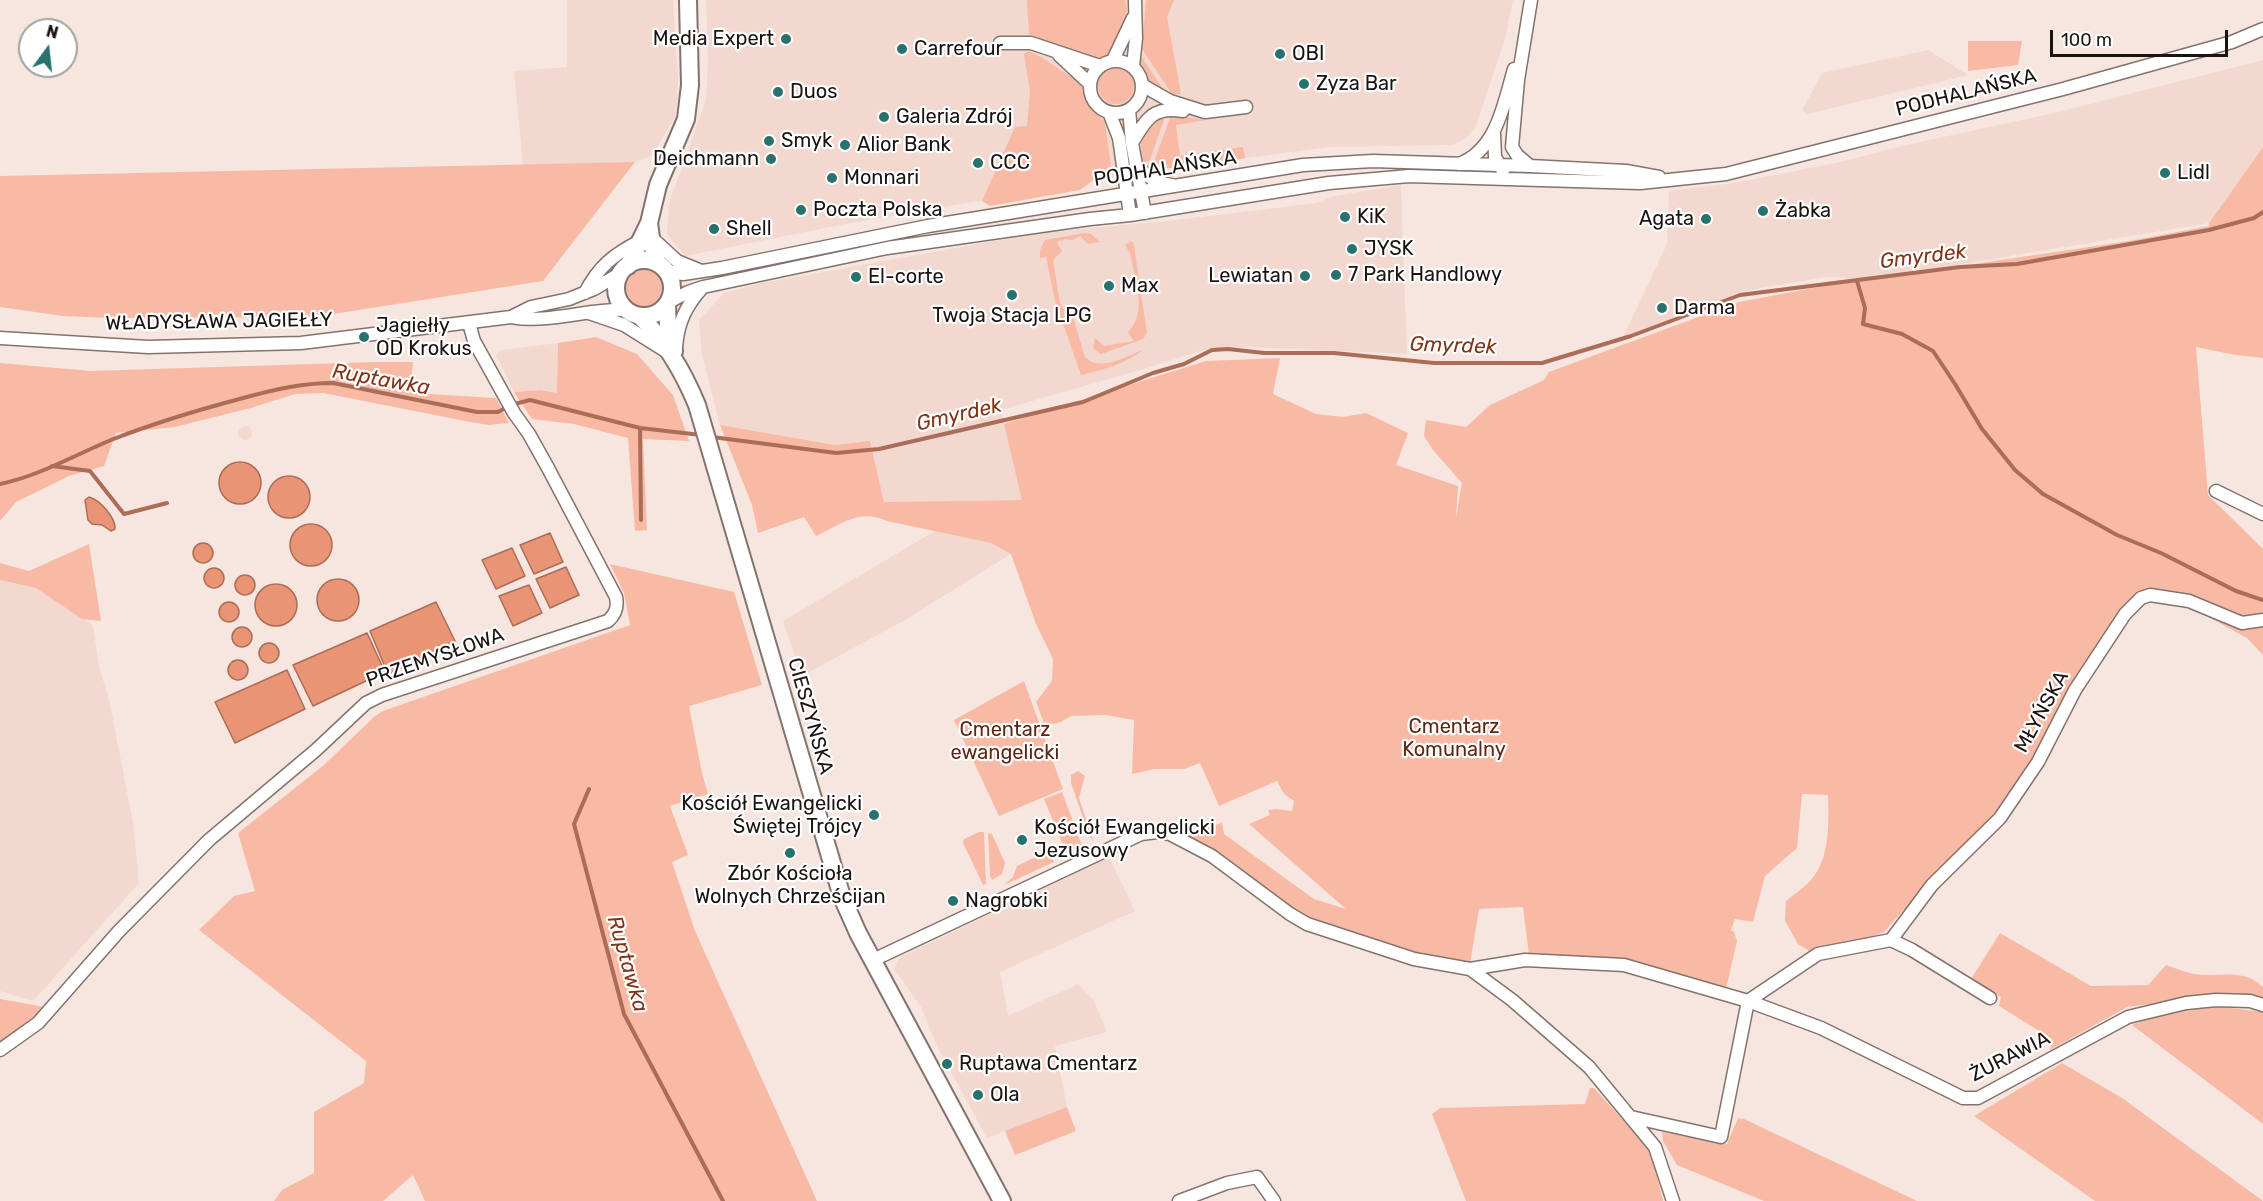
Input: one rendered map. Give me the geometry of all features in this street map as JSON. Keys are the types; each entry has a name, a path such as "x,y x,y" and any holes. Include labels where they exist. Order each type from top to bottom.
{"main road":[{"path":"647,234 672,284 668,303 655,314 634,313 621,303 617,293 617,282 647,234 658,185 683,129 688,110 688,0"},
{"path":"624,270 642,261 662,268"},
{"name":"CIESZYŃSKA","path":"668,303 668,327 675,357 700,416 713,457 831,866 842,897 873,960 1002,1201"},
{"name":"CIESZYŃSKA","path":"634,313 657,333 675,357"}],"street":[{"path":"1133,66 1136,38 1135,0"},
{"path":"1481,179 1494,171 1512,147 1517,88 1532,0"},
{"path":"1113,60 1135,14"},
{"path":"1515,180 1505,175 1499,165 1493,150 1494,132 1527,25"},
{"name":"PODHALAŃSKA","path":"662,268 683,274 739,265 918,228 1098,199 1170,209 1329,183 1375,178 1409,176 1640,183 1726,174 2025,99 2232,42 2263,29"},
{"path":"1000,43 1031,43 1100,66"},
{"path":"1056,52 1090,84"},
{"path":"1136,204 1137,167 1132,143 1131,108 1140,98 1141,78 1133,66 1127,63 1113,60 1100,66 1095,71 1090,84 1092,98 1096,104 1109,112 1123,112 1131,108 1145,105 1205,112 1246,107"},
{"path":"1142,85 1170,101 1205,112"},
{"path":"1132,143 1143,123 1158,111 1170,108"},
{"path":"1109,112 1119,138 1124,170 1136,204"},
{"path":"1456,165 1472,158 1494,132"},
{"path":"1512,147 1517,155 1530,166"},
{"name":"PODHALAŃSKA","path":"668,303 688,291 703,287 887,248 1090,219 1179,187 1304,165 1373,161 1530,166 1626,171 1675,180"},
{"path":"1137,167 1156,182 1179,187"},
{"path":"1098,199 1115,188 1124,170"},
{"path":"585,293 597,272 609,259 647,234 677,261 700,270"},
{"name":"WŁADYSŁAWA JAGIEŁŁY","path":"0,338 148,347 301,343 511,317 531,307 585,293 603,285 624,270"},
{"path":"585,312 624,326 675,357 681,318 703,287"},
{"name":"WŁADYSŁAWA JAGIEŁŁY","path":"511,317 531,321 604,309 634,313"},
{"name":"PRZEMYSŁOWA","path":"0,1050 38,1023 119,931 209,840 308,757 366,703 382,695 608,621 614,615 617,609 616,597 539,451 514,413 474,341 469,323"},
{"path":"2216,491 2263,514"},
{"name":"MŁYŃSKA","path":"1891,940 1932,885 2000,818 2038,762 2075,690 2125,614 2141,598 2150,595 2189,601 2242,623 2263,620"},
{"path":"873,960 1141,834 1156,832 1170,834 1212,856 1307,924 1414,959 1470,969 1512,1000 1589,1067 1655,1147 1673,1201"},
{"path":"1631,1117 1721,1137 1748,1001 1818,954 1891,940 1912,950 1990,998"},
{"name":"ŻURAWIA","path":"1470,969 1525,960 1624,965 1748,1001 1821,1028 1962,1098 1977,1098 2128,1017 2186,1002 2250,1001 2263,1005"},
{"path":"1179,1201 1227,1183 1257,1177 1274,1201"}],"shaded area":[{"path":"567,0 673,0 678,81 676,114 653,155 635,162 523,165 514,71 567,67"},
{"path":"706,0 1513,0 1505,39 1476,126 1466,138 1453,145 1330,147 1164,169 840,225 685,256 667,234 669,203 706,100 708,64"},
{"path":"1928,50 1968,75 1808,114 1802,110 1822,73"},
{"path":"2263,60 2263,147 2209,223 1872,279 1825,277 1744,291 1623,337 1667,244 1669,191 1734,183 1845,161 1897,147 2059,112"},
{"path":"1401,185 1407,354 1248,347 1204,350 1001,410 1023,500 884,502 870,441 835,445 720,425 702,355 699,320 724,293 757,284 1039,233 1167,221 1316,203 1334,196"},
{"path":"558,343 557,394 540,390 514,392 496,355 501,350"},
{"path":"245,426 250,428 252,433 250,438 245,440 240,438 238,433 240,428"},
{"path":"240,462 248,463 255,468 260,475 260,491 255,498 248,503 240,504 232,503 225,498 220,491 219,483 220,475 225,468 232,463"},
{"path":"289,476 297,477 304,482 309,489 309,505 304,512 297,517 289,518 281,517 274,512 269,505 268,497 269,489 274,482 281,477"},
{"path":"89,497 106,510 113,520 115,529 111,531 102,525 92,524 88,520 85,500"},
{"path":"311,524 319,525 326,530 331,537 331,553 326,560 319,565 311,566 303,565 296,560 291,553 290,545 291,537 296,530 303,525"},
{"path":"935,531 991,543 1011,554 905,620 802,676 783,621"},
{"path":"550,533 563,562 534,574 520,545"},
{"path":"203,543 210,546 213,553 210,560 203,563 196,560 193,553 196,546"},
{"path":"512,548 525,576 496,589 482,560"},
{"path":"566,567 579,595 550,608 536,579"},
{"path":"214,568 221,571 224,578 221,585 214,588 207,585 204,578 207,571"},
{"path":"245,575 252,578 255,585 252,592 245,595 238,592 235,585 238,578"},
{"path":"338,579 346,580 353,585 358,592 358,608 353,615 346,620 338,621 330,620 323,615 318,608 317,600 318,592 323,585 330,580"},
{"path":"0,580 36,588 93,625 99,667 109,699 133,823 139,883 33,1001 0,991"},
{"path":"276,584 284,585 291,590 296,597 296,613 291,620 284,625 276,626 268,625 261,620 256,613 255,605 256,597 261,590 268,585"},
{"path":"529,585 542,613 513,626 499,596"},
{"path":"229,602 236,605 239,612 236,619 229,622 222,619 219,612 222,605"},
{"path":"436,602 455,641 388,674 370,631"},
{"path":"242,627 249,630 252,637 249,644 242,647 235,644 232,637 235,630"},
{"path":"367,633 385,672 313,706 293,665"},
{"path":"269,643 276,646 279,653 276,660 269,663 262,660 259,653 262,646"},
{"path":"238,660 245,663 248,670 245,677 238,680 231,677 228,670 231,663"},
{"path":"287,670 305,709 235,743 215,702"},
{"path":"1109,857 1135,911 1000,972 1008,1016 1078,984 1094,1001 1107,1032 1055,1046 1067,1107 987,1138 937,1046 921,1007 894,969 899,958"}],"green space":[{"path":"1027,0 1125,0 1126,19 1116,50 1113,54 1095,61 1029,34"},
{"path":"1146,0 1174,0 1167,17 1181,94 1172,94 1142,49"},
{"path":"1968,41 2022,41 2018,65 1968,71"},
{"path":"1029,51 1076,80 1082,87 1089,106 1105,122 1111,167 1080,190 990,206 982,201 1015,127 1027,126 1030,92 1024,54"},
{"path":"1138,52 1168,96 1146,78 1140,67"},
{"path":"1116,68 1129,73 1134,86 1129,99 1116,104 1103,99 1098,86 1103,73"},
{"path":"1166,114 1150,160 1144,163 1141,146 1144,133 1147,128"},
{"path":"1171,115 1206,120 1176,125 1180,156 1243,147 1245,158 1186,169 1163,167 1154,162"},
{"name":"Cmentarz Komunalny","path":"2263,147 2263,358 2196,347 2208,495 2263,549 2263,612 2248,618 2209,604 2153,598 2141,604 2130,616 2024,779 1958,855 1918,894 1884,932 1814,954 1798,944 1785,921 1786,901 1808,883 1817,871 1822,862 1827,839 1828,795 1802,794 1797,848 1765,876 1753,922 1735,919 1731,930 1737,941 1726,989 1626,960 1529,955 1523,907 1479,909 1470,964 1420,955 1332,926 1295,911 1222,854 1185,834 1222,823 1224,834 1314,899 1346,909 1249,824 1270,815 1268,810 1292,811 1294,801 1284,794 1277,781 1219,806 1200,763 1184,769 1154,769 1132,774 1134,720 1106,715 1071,716 1061,722 1045,726 1036,702 1052,681 1053,659 1036,624 1011,554 991,543 868,516 851,519 816,536 804,517 758,533 752,505 720,425 835,445 870,441 884,502 1022,500 1004,424 1206,361 1280,358 1273,394 1316,414 1343,417 1366,413 1408,433 1396,465 1458,486 1456,518 1462,483 1433,450 1424,436 1426,420 1466,427 1490,405 1544,380 1549,372 1739,302 1813,288 2129,241 2209,226"},
{"path":"635,162 543,281 314,317 110,318 63,316 0,307 0,176"},
{"path":"1091,234 1100,242 1088,244 1080,236 1072,240 1060,240 1057,243 1062,251 1053,260 1060,303 1064,310 1069,305 1071,307 1067,308 1067,314 1072,314 1085,357 1098,364 1113,362 1143,350 1121,363 1081,375 1055,301 1046,257 1040,258 1040,250 1045,240"},
{"path":"1132,241 1147,333 1143,339 1101,354 1093,348 1095,338 1104,346 1134,341 1128,332 1134,324 1139,305 1130,253 1125,245"},
{"path":"644,269 658,275 664,289 658,303 644,309 630,303 624,289 630,275"},
{"path":"596,337 637,354 673,395 689,441 643,439 647,530 635,531 628,438 574,424 532,419 514,392 540,390 557,393 558,343"},
{"path":"413,362 411,385 428,394 496,398 509,423 489,425 470,422 323,393 295,394 251,408 175,427 116,433 104,466 69,476 16,502 0,521 0,363 91,371"},
{"path":"89,544 101,621 82,619 36,588 0,580 0,563 29,571"},
{"path":"610,564 734,592 762,685 689,706 708,794 670,806 688,855 672,862 695,931 817,1201 425,1201 413,1175 383,1201 274,1201 282,1190 314,1173 314,1112 364,1083 366,1061 199,930 234,896 255,891 238,833 324,765 383,711 630,625 624,593"},
{"path":"2192,608 2248,625 2263,627 2263,655 2247,638"},
{"name":"Cmentarz ewangelicki","path":"1024,681 1063,789 999,816 954,720"},
{"path":"1078,771 1085,776 1079,798 1094,843 1089,835 1071,783 1071,775"},
{"path":"1062,792 1084,851 1071,857 1067,855 1044,799"},
{"path":"984,832 986,884 983,885 963,843 964,839"},
{"path":"988,833 992,834 1005,863 1002,874 992,880 990,876"},
{"path":"1046,852 1052,856 1054,862 1004,885 1013,877 1017,866"},
{"path":"2000,933 2091,986 2148,985 2166,965 2194,974 2247,977 2263,987 2263,1001 2168,1002 2127,1007 2050,1050 2052,1039 1999,1006 2001,997 1971,979"},
{"path":"0,999 45,1007 18,1031 0,1042"},
{"path":"2190,1003 2263,1012 2263,1124 2132,1025"},
{"path":"2062,1063 2122,1098 2263,1201 2095,1201 1974,1116"},
{"path":"1590,1088 1594,1088 1651,1151 1663,1201 1466,1201 1432,1114 1440,1108 1585,1104"},
{"path":"1067,1107 1076,1131 1015,1155 1005,1131"},
{"path":"1738,1118 1917,1201 1764,1201 1677,1165 1663,1141 1662,1132 1727,1144"}],"waterway":[{"name":"Gmyrdek","path":"712,437 836,453 879,449 1083,402 1153,373 1184,364 1212,350 1334,353 1434,363 1542,363 1631,336 1740,295 1960,267 2017,264 2209,230 2254,218 2263,212"},
{"path":"1857,281 1865,308 1863,324 1902,334 1933,351 1982,429 2015,470 2043,494 2117,535 2161,553 2236,591 2263,600"},
{"name":"Ruptawka","path":"0,484 29,476 111,440 176,417 265,392 321,383 333,383 477,412 498,412 511,405 530,400 640,428 701,435"},
{"name":"Ruptawka","path":"640,428 641,520"},
{"path":"52,466 90,471 124,514 167,503"},
{"name":"Ruptawka","path":"589,789 574,824 624,1014 723,1201"}],"place":[{"name":"Media Expert","path":"786,39"},
{"name":"Carrefour","path":"902,49"},
{"name":"OBI","path":"1280,54"},
{"name":"Zyza Bar","path":"1304,84"},
{"name":"Duos","path":"778,92"},
{"name":"Galeria Zdrój","path":"884,117"},
{"name":"Smyk","path":"769,141"},
{"name":"Alior Bank","path":"845,145"},
{"name":"Deichmann","path":"771,159"},
{"name":"CCC","path":"978,163"},
{"name":"Lidl","path":"2165,173"},
{"name":"Monnari","path":"832,178"},
{"name":"Poczta Polska","path":"801,210"},
{"name":"Żabka","path":"1763,211"},
{"name":"KiK","path":"1345,217"},
{"name":"Agata","path":"1706,219"},
{"name":"Shell","path":"714,229"},
{"name":"JYSK","path":"1352,249"},
{"name":"7 Park Handlowy","path":"1336,275"},
{"name":"Lewiatan","path":"1305,276"},
{"name":"El-corte","path":"856,277"},
{"name":"Max","path":"1109,286"},
{"name":"Twoja Stacja LPG","path":"1012,295"},
{"name":"Darma","path":"1662,308"},
{"name":"Jagiełły OD Krokus","path":"364,337"},
{"name":"Kościół Ewangelicki Świętej Trójcy","path":"874,815"},
{"name":"Kościół Ewangelicki Jezusowy","path":"1022,840"},
{"name":"Zbór Kościoła Wolnych Chrześcijan","path":"790,853"},
{"name":"Nagrobki","path":"953,901"},
{"name":"Ruptawa Cmentarz","path":"947,1064"},
{"name":"Ola","path":"978,1095"}]}
